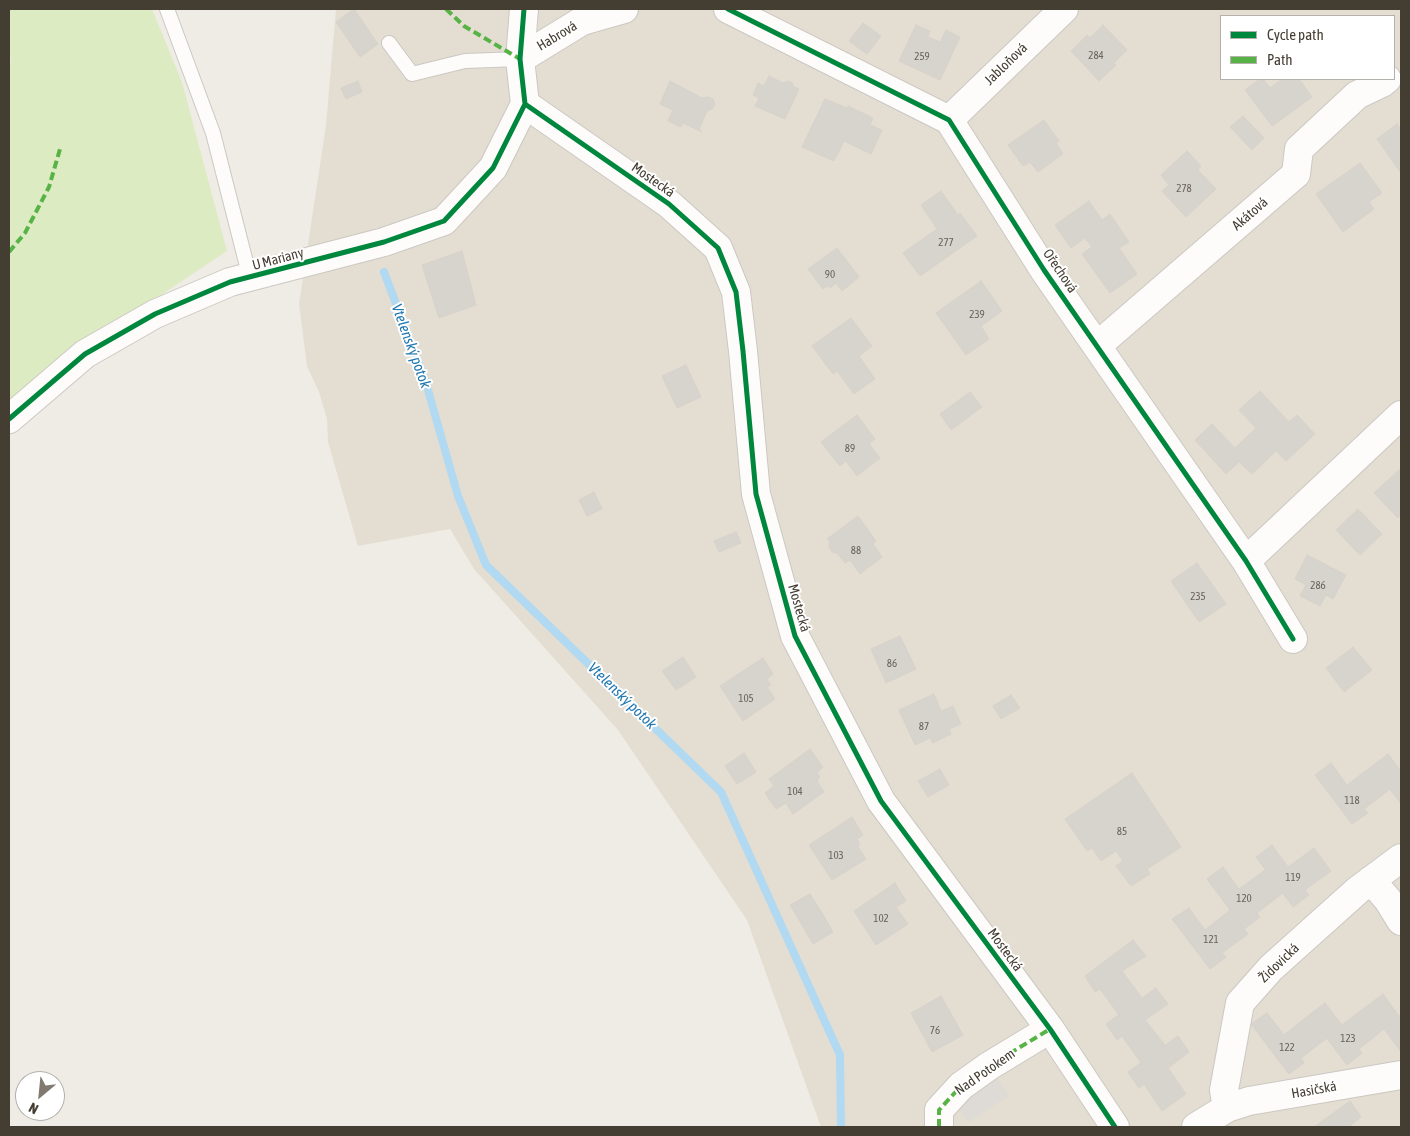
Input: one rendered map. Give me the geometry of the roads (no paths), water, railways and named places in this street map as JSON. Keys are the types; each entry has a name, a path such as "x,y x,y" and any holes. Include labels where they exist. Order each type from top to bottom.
{"street":[{"path":"524,9 520,59 525,104"},
{"name":"Habrová","path":"520,59 582,21 624,9"},
{"path":"728,9 949,120"},
{"name":"Jabloňová","path":"949,120 1064,9"},
{"name":"Akátová","path":"1098,345 1296,174 1299,149 1357,95 1386,80"},
{"name":"U Mariany","path":"9,419 84,354 155,314 230,282 384,242 444,221 493,168 525,104"},
{"name":"Mostecká","path":"525,104 669,204 718,248 736,292 756,494 795,636 881,801 1050,1029 1116,1127"},
{"name":"Ořechová","path":"949,120 1044,270 1098,345 1246,561 1293,639"},
{"path":"1246,561 1401,415"},
{"name":"Židovická","path":"1227,1108 1224,1090 1240,1003 1271,968 1371,880 1401,858"},
{"path":"1371,880 1388,900 1401,921"},
{"name":"Nad Potokem","path":"939,1127 938,1110 961,1086 989,1066 1050,1029"},
{"name":"Hasičská","path":"1196,1127 1227,1108 1249,1100 1401,1075"}],"lane":[{"path":"167,9 213,133 250,278"},
{"path":"389,43 412,74 465,61 520,59"}],"waterway":[{"name":"Vtelenský potok","path":"384,272 426,383 458,496 486,565 721,792 840,1055 841,1127"}]}
